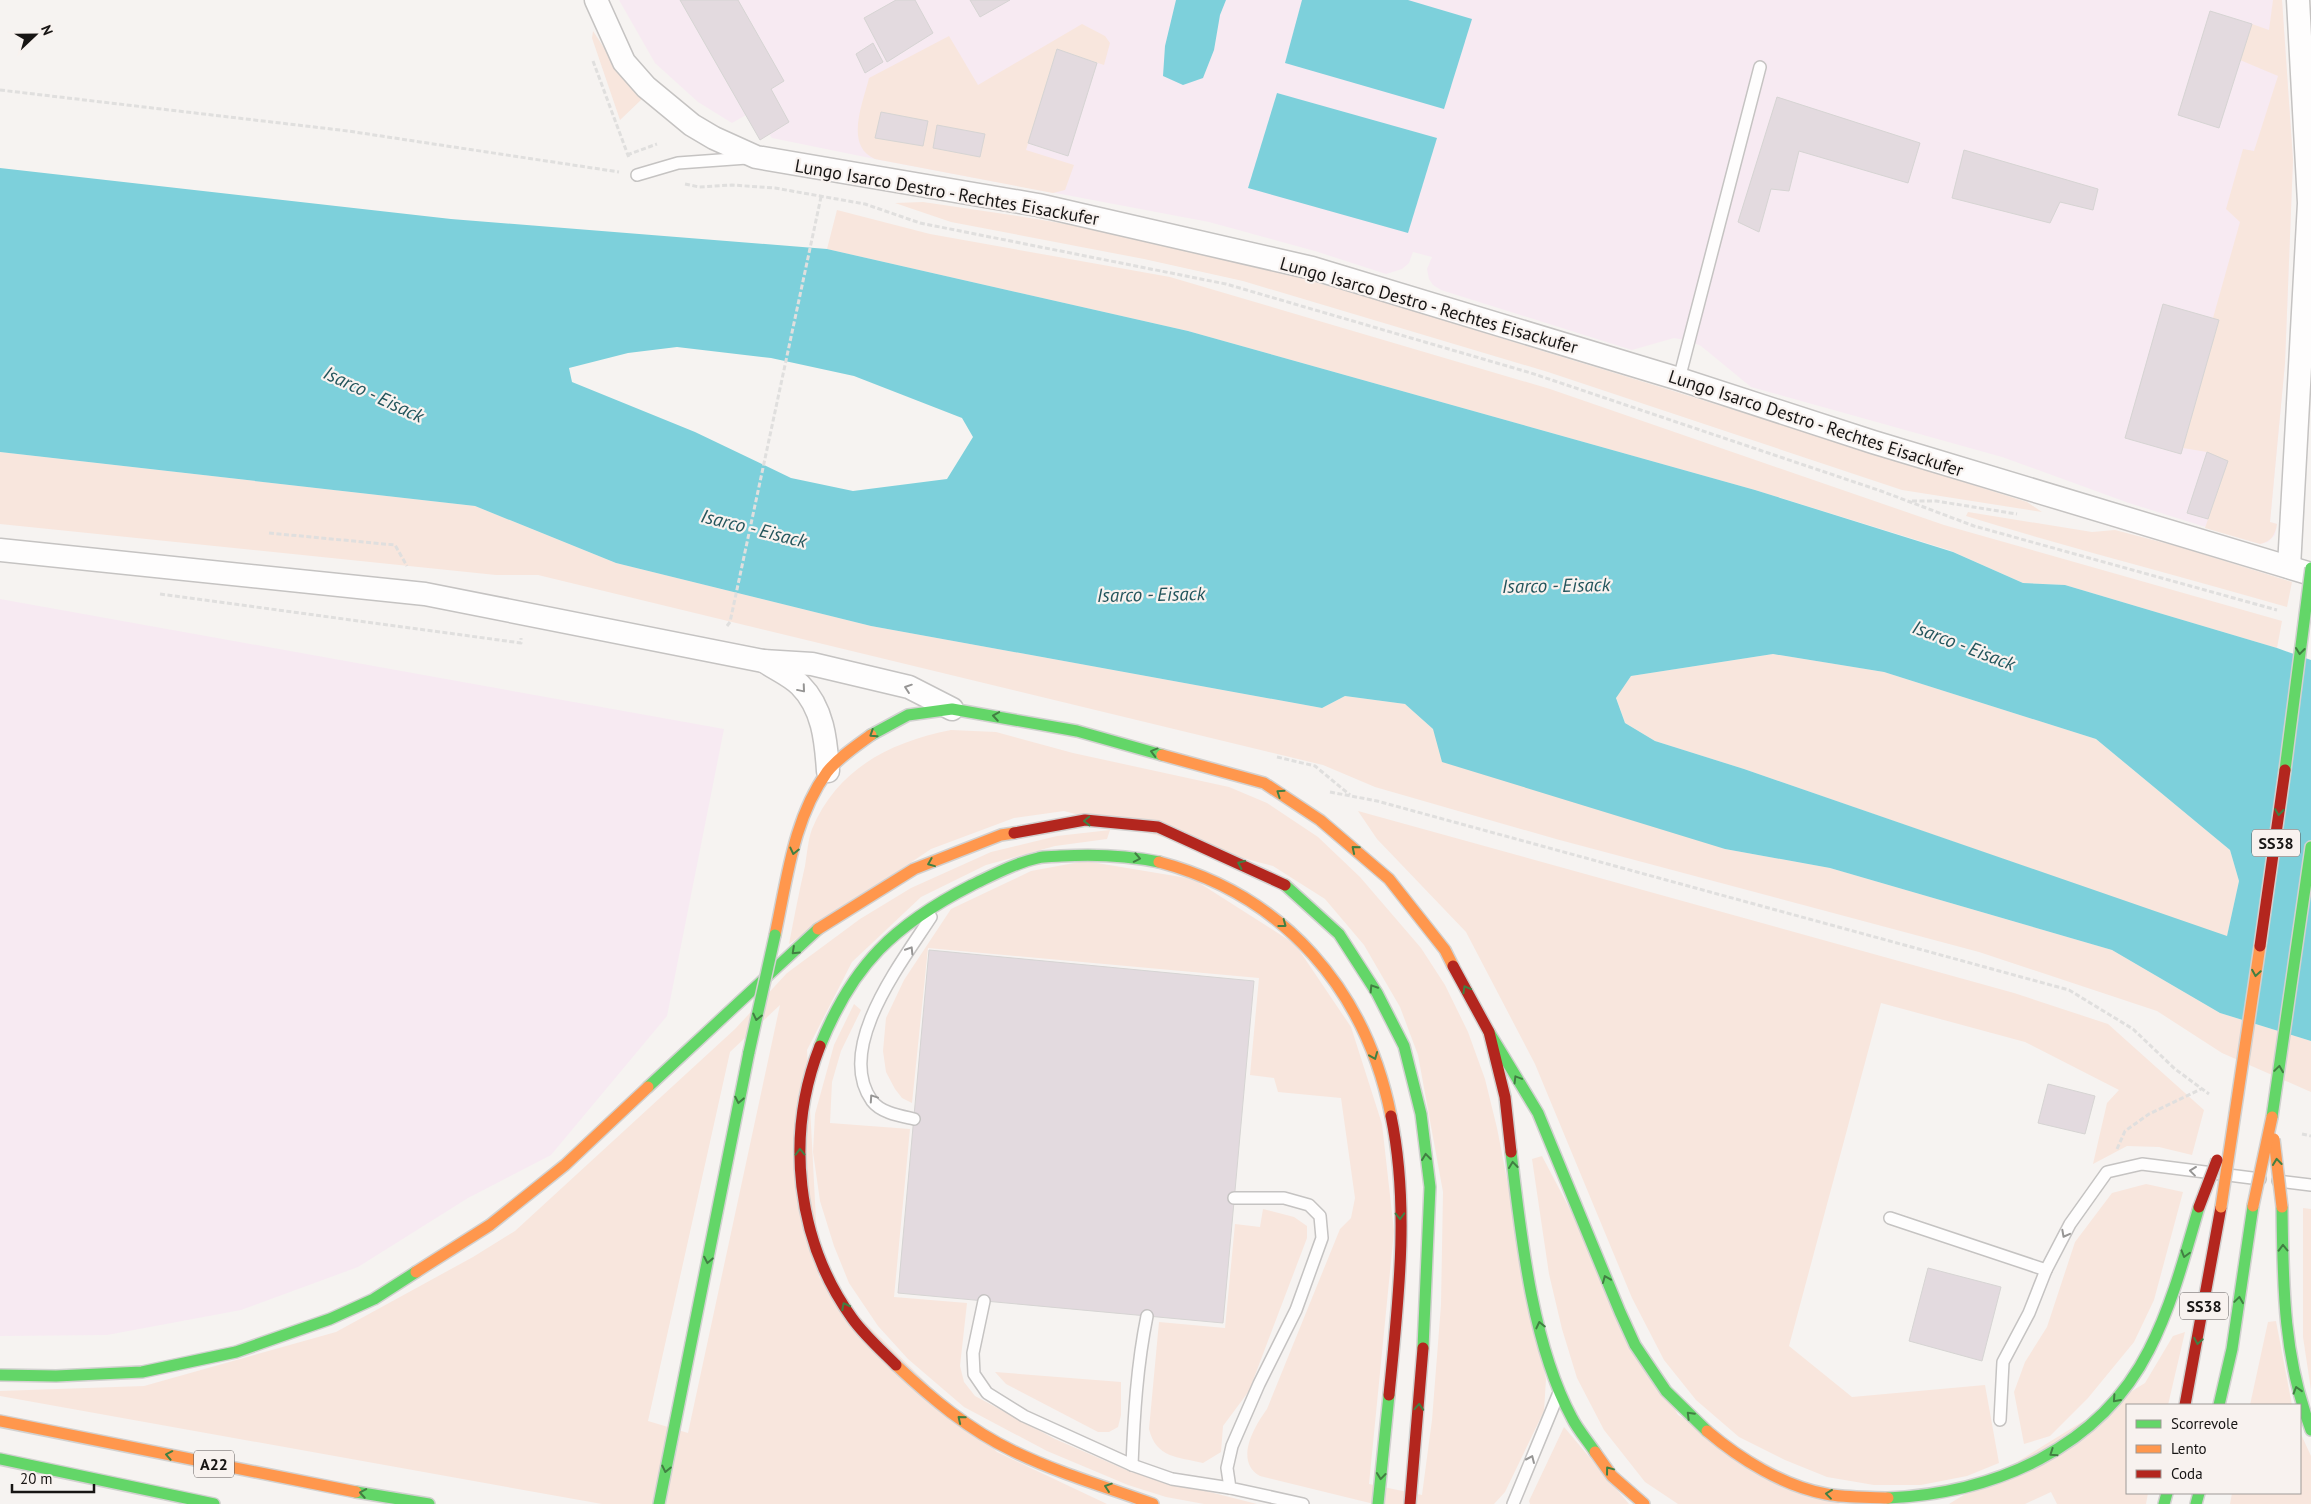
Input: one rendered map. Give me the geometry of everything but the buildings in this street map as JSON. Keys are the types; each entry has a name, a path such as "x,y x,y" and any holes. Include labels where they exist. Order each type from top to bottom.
{"main road":[{"name":"SS38","path":"2185,1404 2221,1207 2275,844 2311,568"},
{"path":"659,1504 748,1052 797,837 808,804 828,771 852,749 875,732 908,715 952,709 1077,731 1264,782 1320,820 1389,879 1444,950 1489,1032 1542,1121 1628,1334 1666,1391 1716,1441 1770,1472 1821,1493 1871,1500 1916,1500 1958,1492 2004,1477 2046,1458 2093,1425 2122,1394 2151,1346 2172,1299 2199,1207 2234,1117"},
{"path":"0,1375 56,1376 142,1372 236,1352 330,1319 374,1299 490,1225 565,1164 815,932 914,869 1001,835 1085,820 1158,827 1285,885 1339,934 1377,993 1404,1046 1421,1114 1430,1187 1425,1320 1410,1504"},
{"name":"SS38","path":"2219,1404 2232,1349 2253,1206 2272,1117 2311,847"},
{"path":"1153,1504 1033,1461 971,1427 916,1383 888,1357 850,1315 820,1255 803,1204 800,1149 803,1110 815,1062 832,1017 861,969 903,927 941,901 986,878 1037,858 1086,854 1128,856 1174,865 1220,881 1256,904 1295,933 1332,974 1360,1023 1382,1079 1398,1152 1400,1221 1397,1313 1378,1504"},
{"path":"1489,1032 1505,1097 1521,1234 1540,1329 1560,1391 1572,1419 1612,1476 1644,1504"},
{"path":"2272,1117 2282,1207 2284,1306 2289,1349 2294,1378 2311,1430"},
{"name":"A22","path":"0,1421 360,1493 429,1504"},
{"name":"A22","path":"0,1459 214,1504"}],"street":[{"name":"Lungo Isarco Destro - Rechtes Eisackufer","path":"596,0 624,62 646,87 692,125 714,138 756,157 1038,204 1312,268 1679,379 1872,442 2311,574"},
{"path":"2289,567 2309,203 2298,0"},
{"path":"0,550 424,594 763,661 812,664 909,687 952,709"},
{"path":"763,661 799,684 816,707 826,737 828,771"}],"lane":[{"path":"1679,379 1760,68"},
{"path":"637,174 678,163 756,157"},
{"path":"914,1119 890,1113 873,1102 861,1077 863,1041 876,1007 941,901"},
{"path":"2000,1420 2003,1362 2029,1313 2046,1270 2070,1224 2107,1172 2142,1164 2311,1185"},
{"path":"1230,1488 1227,1468 1232,1446 1259,1384 1296,1310 1322,1238 1320,1216 1309,1205 1284,1198 1234,1198"},
{"path":"1890,1218 2046,1270"},
{"path":"984,1301 973,1353 974,1374 987,1393 1024,1416 1132,1465 1172,1478 1303,1504"},
{"path":"1132,1465 1139,1353 1147,1316"},
{"path":"1513,1504 1560,1391"}],"path":[{"path":"590,52 627,155 637,174"},
{"path":"0,90 348,131 637,174"},
{"path":"627,155 657,144"},
{"path":"681,183 699,187 732,185 775,188 865,204 920,223 1226,284 1531,374 1881,491 1974,526 2261,604 2286,613"},
{"path":"727,626 731,616 821,197"},
{"path":"270,532 395,545 424,594"},
{"path":"155,594 521,643 524,614"},
{"path":"1322,791 1350,795 1386,804 2069,990 2133,1029 2175,1069 2201,1089 2217,1098"},
{"path":"2107,1172 2125,1131 2149,1114 2201,1089"},
{"path":"2299,1134 2311,1136"}],"shaded area":[{"path":"619,0 2282,0 2293,160 2285,363 2270,522 2277,524 2275,535 2268,542 2260,544 2129,503 2002,457 1751,387 1701,346 1690,341 1674,338 1632,350 1441,290 1433,285 1429,279 1427,269 1432,257 1413,252 1409,263 1402,269 1386,274 1315,251 1209,222 875,159 772,138 769,134 760,140 746,115 732,123 698,102 655,63"},
{"path":"2273,0 2282,0 2293,160 2285,363 2270,522 2277,524 2272,537 2260,544 2205,528 2228,461 2207,452 2183,448 2219,320 2213,318 2240,222 2226,209 2243,149 2254,151 2278,76 2240,60 2252,24 2269,30"},
{"path":"1082,24 1105,36 1110,43 1104,65 1057,49 1026,150 1074,165 1065,190 1053,193 875,159 866,153 860,144 858,123 869,78 949,36 978,85"},
{"path":"593,31 620,72 642,99 620,120 592,38"},
{"path":"923,202 1122,234 1301,278 1668,389 2027,502 2042,512 1902,490 1548,372 1243,281 1144,259 951,222 895,203"},
{"path":"837,210 930,234 1170,277 1550,389 1944,525 2282,621 2277,648 2065,585 2023,583 1949,550 1755,490 1188,331 827,249"},
{"path":"0,452 475,506 616,563 871,626 1322,708 1345,696 1405,704 1433,729 1725,849 1830,868 2112,950 2220,1013 2311,1041 2311,1092 2222,1053 2157,1011 1979,952 1556,839 1375,787 1323,765 538,575 496,575 0,524"},
{"path":"1968,512 2092,532 2115,530 2180,547 2292,582 2287,607 2006,528 1966,516"},
{"path":"0,599 724,729 667,1016 551,1155 468,1198 358,1267 241,1310 107,1335 0,1336"},
{"path":"1773,654 1884,672 2096,739 2230,850 2239,881 2227,937 1744,769 1655,741 1625,723 1616,697 1631,676"},
{"path":"951,730 996,732 1073,753 1229,787 1267,803 1318,837 1360,877 1421,948 1445,985 1468,1032 1485,1079 1497,1128 1546,1379 1544,1411 1505,1492 1494,1504 1374,1504 1260,1476 1252,1470 1248,1462 1247,1453 1252,1434 1267,1409 1340,1229 1351,1218 1355,1198 1341,1098 1278,1092 1274,1078 1250,1075 1259,978 928,948 912,1103 902,1098 886,1072 883,1051 886,1018 904,980 951,909 1031,871 1085,861 1193,879 1295,944 1351,1027 1382,1124 1394,1231 1369,1484 1422,1495 1432,1420 1441,1305 1443,1192 1418,1055 1400,1007 1364,945 1325,899 1273,866 1064,811 1014,818 931,849 789,944 812,829 823,808 836,790 851,774 887,751 907,742"},
{"path":"1358,811 2014,993 2108,1024 2204,1110 2192,1155 2159,1147 2127,1146 2093,1164 2107,1103 2119,1090 2025,1042 1881,1003 1789,1346 1852,1397 1985,1385 1999,1463 1967,1476 1921,1485 1874,1485 1827,1477 1785,1460 1739,1437 1696,1400 1664,1360 1632,1298 1535,1064 1466,932 1377,839"},
{"path":"1110,830 1107,839 1055,846 986,865 921,897 852,962 807,1050 819,1277 997,1452 1107,1504 602,1504 0,1396 0,1391 144,1386 336,1332 473,1257 515,1231 735,1029 787,973 860,919 911,888 991,852 1057,836","holes":["780,1005 688,1433 648,1421 730,1052"]},
{"path":"854,1004 861,1010 841,1051 832,1082 830,1123 910,1129 894,1297 967,1303 960,1366 964,1382 975,1396 1055,1439 1131,1472 1257,1504 1204,1504 1166,1497 1128,1485 1047,1451 964,1407 908,1359 878,1326 849,1283 834,1246 820,1201 813,1152 815,1114 834,1045"},
{"path":"1542,1156 1678,1415 1840,1504 1678,1504 1645,1482 1604,1430 1577,1378 1562,1329 1549,1274 1532,1159"},
{"path":"2146,1184 2183,1192 2154,1300 2134,1342 2088,1398 2050,1436 2024,1444 2014,1392 2025,1362 2047,1327 2075,1242 2112,1193"},
{"path":"2303,1208 2311,1209 2311,1390 2303,1337"},
{"path":"1263,1209 1294,1217 1307,1226 1307,1238 1249,1391 1223,1426 1221,1452 1203,1463 1169,1455 1157,1446 1152,1439 1149,1429 1159,1322 1225,1328 1235,1224 1260,1227"},
{"path":"2276,1321 2292,1404 2250,1404 2268,1322"},
{"path":"2185,1332 2168,1404 2126,1404 2126,1494 2148,1494 2146,1504 2057,1504 2051,1492 2025,1504 1949,1504 2145,1383 2173,1336"},
{"path":"995,1372 1121,1382 1121,1415 1118,1427 1109,1432 1098,1432 1006,1384"},
{"path":"1564,1427 1629,1504 1530,1504 1529,1501"},
{"path":"2301,1434 2311,1456 2311,1504 2230,1504 2232,1494 2301,1494"}],"water":[{"path":"1176,0 1226,0 1220,15 1214,50 1203,78 1183,85 1163,76 1165,46"},
{"path":"1302,0 1408,0 1472,19 1444,109 1285,63"},
{"path":"1277,93 1437,138 1408,233 1248,188"},
{"name":"Isarco - Eisack","path":"0,168 451,219 827,249 1188,331 1755,490 1953,552 2023,583 2065,585 2277,648 2311,660 2311,1041 2220,1013 2112,950 1830,868 1725,849 1442,762 1433,729 1405,704 1345,696 1322,708 871,626 616,563 475,506 0,452","holes":["677,347 771,358 854,376 962,418 973,437 947,479 853,491 791,478 695,432 572,382 569,368 628,353","1773,654 1884,672 2096,739 2230,850 2239,881 2227,936 1744,769 1655,741 1625,723 1616,698 1631,676"]}],"traffic: fast":[{"path":"2285,770 2311,568"},
{"path":"871,735 908,715 952,709 1077,731 1162,755"},
{"path":"2272,1117 2311,847"},
{"path":"820,1046 833,1017 862,970 898,932 944,900 1013,866 1043,857 1110,856 1159,862"},
{"path":"1285,885 1339,934 1377,993 1404,1046 1421,1114 1430,1187 1423,1348"},
{"path":"648,1087 818,929"},
{"path":"749,1052 775,935"},
{"path":"1489,1032 1538,1113 1635,1345 1666,1391 1707,1431"},
{"path":"659,1504 749,1052"},
{"path":"1511,1152 1530,1289 1547,1357 1558,1389 1572,1418 1595,1452"},
{"path":"2219,1404 2232,1349 2253,1206"},
{"path":"1888,1498 1928,1494 1966,1487 2004,1475 2040,1459 2072,1439 2102,1414 2128,1385 2157,1333 2177,1280 2199,1207"},
{"path":"2282,1207 2286,1320 2295,1375 2311,1430"},
{"path":"0,1375 56,1376 142,1372 236,1352 330,1319 374,1299 416,1272"},
{"path":"1378,1504 1389,1395"},
{"path":"0,1459 214,1504"},
{"path":"356,1492 429,1504"},
{"path":"2164,1504 2167,1494"},
{"path":"2196,1504 2199,1494"}],"traffic: slow":[{"path":"775,935 793,851 806,810 815,790 836,762 871,735"},
{"path":"1162,755 1264,783 1320,820 1389,879 1445,950 1453,966"},
{"path":"818,929 914,869 1001,835 1014,833"},
{"path":"1159,862 1204,877 1244,898 1281,924 1312,954 1340,989 1362,1028 1379,1070 1391,1116"},
{"path":"2221,1207 2260,946"},
{"path":"416,1272 490,1225 565,1165 648,1087"},
{"path":"2253,1206 2272,1117"},
{"path":"2274,1139 2282,1207"},
{"path":"896,1365 951,1412 997,1443 1047,1466 1153,1504"},
{"path":"0,1421 356,1492"},
{"path":"1707,1431 1733,1452 1763,1470 1794,1485 1834,1495 1888,1498"},
{"path":"1595,1452 1612,1476 1644,1504"}],"traffic: jam":[{"path":"2260,946 2285,770"},
{"path":"1014,833 1085,820 1158,827 1285,885"},
{"path":"1453,966 1489,1032 1505,1097 1511,1152"},
{"path":"820,1046 809,1080 802,1115 800,1151 802,1186 808,1221 818,1255 833,1288 852,1318 896,1365"},
{"path":"1389,1395 1399,1291 1401,1220 1397,1150 1391,1116"},
{"path":"2199,1207 2217,1160"},
{"path":"2185,1404 2221,1207"},
{"path":"1410,1504 1423,1348"}]}
